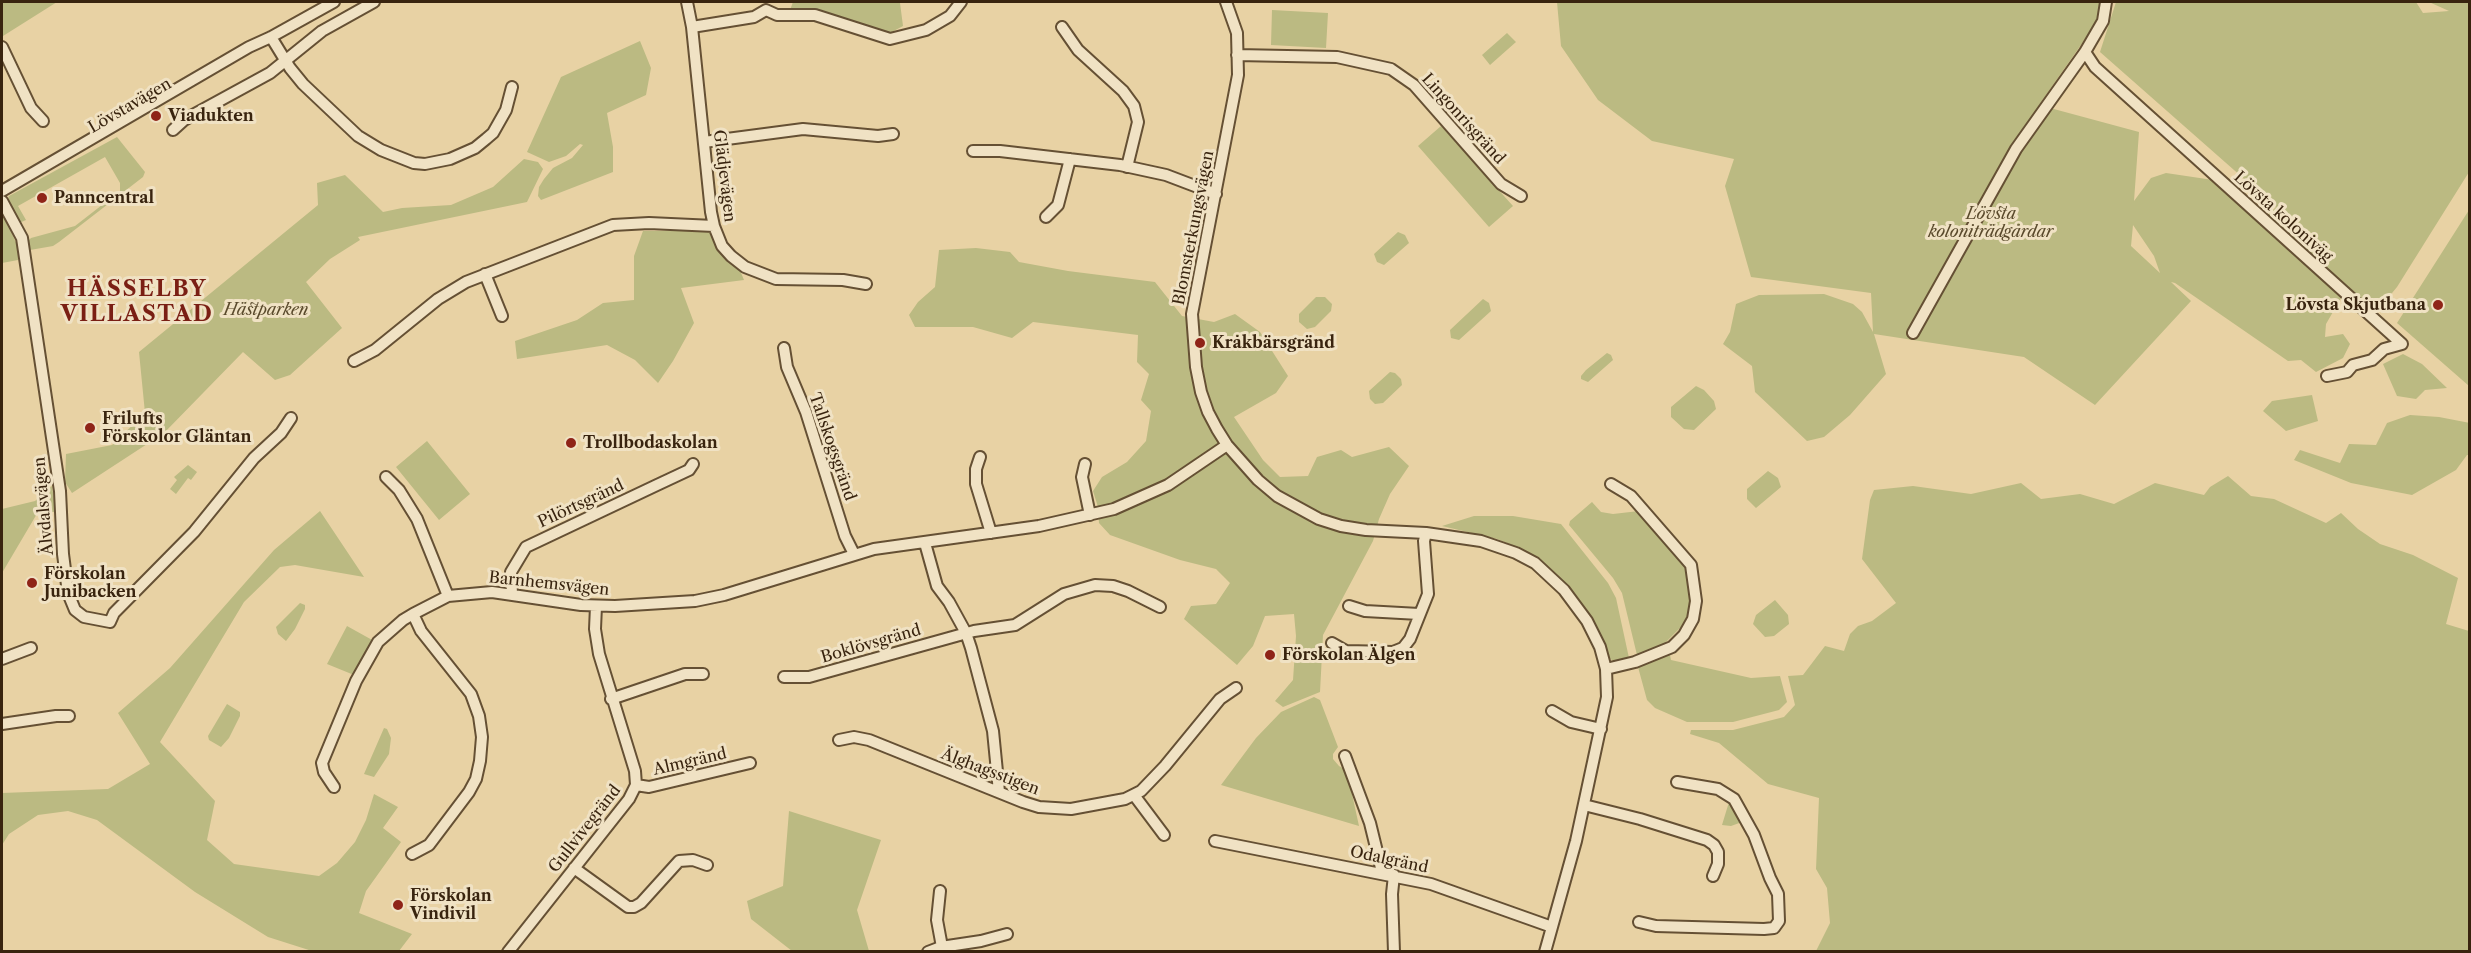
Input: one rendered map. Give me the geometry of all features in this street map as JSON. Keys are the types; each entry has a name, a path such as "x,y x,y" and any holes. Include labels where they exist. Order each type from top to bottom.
{"street":[{"name":"Lövstavägen","path":"2,197 251,53 334,2"},
{"path":"173,130 184,120 270,72 322,32 374,2"},
{"name":"Glädjevägen","path":"687,2 692,27 714,226 722,246 731,256 757,273 776,279 843,280 866,284"},
{"path":"692,27 754,17 766,10 777,15 815,15 890,39 926,30 950,16 960,2"},
{"name":"Blomsterkungsvägen","path":"1226,2 1237,33 1238,75 1192,314 1196,367 1201,392 1208,412 1227,446 1258,480 1277,496 1319,519 1341,526 1366,530 1425,533 1481,541 1516,553 1535,564 1564,590 1587,621 1600,647 1606,669 1607,697 1584,805 1545,951"},
{"path":"1913,333 2016,149 2085,52 2103,21 2106,2"},
{"path":"1062,27 1078,50 1132,103 1138,122 1127,167"},
{"name":"Lövstavägen","path":"2,191 249,47 272,38"},
{"path":"272,38 303,84 358,136 387,153 414,163 425,164 450,159 475,148 486,140 493,133 506,110 512,87"},
{"path":"2,47 31,108 43,121"},
{"name":"Lövsta koloniväg","path":"2085,52 2095,67 2402,344 2385,349 2373,360 2353,364 2347,372 2327,376"},
{"name":"Lingonrisgränd","path":"1237,55 1337,57 1391,69 1414,85 1501,184 1521,196"},
{"path":"704,142 804,129 878,136 892,134"},
{"path":"973,152 1000,150 1127,167 1166,175 1215,194"},
{"path":"1046,217 1058,205 1070,159"},
{"name":"Älvdalsvägen","path":"2,201 22,238 60,491 63,554 68,593 75,610 84,617 110,622 114,613 194,532 254,458 281,433 291,418"},
{"path":"354,361 375,350 438,299 466,282 613,225 649,223 714,226"},
{"path":"484,274 502,316"},
{"name":"Tallskogsgränd","path":"784,348 787,366 806,412 845,536 854,554"},
{"name":"Barnhemsvägen","path":"448,596 492,592 596,606 684,602 736,591 874,549 991,533 1114,509 1158,490 1227,446"},
{"path":"980,457 976,470 976,484 991,533"},
{"path":"1084,464 1082,477 1090,515"},
{"name":"Pilörtsgränd","path":"512,594 512,572 526,547 688,470 693,465"},
{"path":"334,787 324,772 322,763 356,681 378,642 403,620 448,596 417,519 399,490 386,477"},
{"path":"1606,669 1635,662 1672,647 1684,635 1693,619 1696,601 1691,565 1631,496 1611,484"},
{"path":"1332,643 1346,651 1400,651 1410,639 1428,594 1425,533"},
{"path":"926,543 937,586 949,602 966,633 993,731 999,792"},
{"name":"Boklövsgränd","path":"784,677 809,677 966,633 1015,625 1064,594 1095,585 1113,586 1128,591 1160,607"},
{"name":"Gullvivegränd","path":"508,951 629,799 636,785 635,771 599,654 595,629 596,606"},
{"path":"1349,606 1365,611 1419,614"},
{"path":"412,854 429,845 469,792 476,779 482,737 479,716 471,694 421,631 413,614"},
{"path":"2,659 31,648"},
{"path":"611,699 685,674 703,674"},
{"name":"Älghagsstigen","path":"838,740 854,737 869,740 1023,802 1054,809 1086,807 1134,795 1166,766 1220,699 1236,688"},
{"path":"1552,711 1571,722 1601,729"},
{"path":"2,724 69,716"},
{"path":"1345,756 1370,823 1383,872"},
{"name":"Almgränd","path":"636,785 649,787 750,763"},
{"path":"1638,922 1656,926 1764,929 1774,928 1779,921 1778,894 1754,835 1734,799 1718,789 1677,782"},
{"path":"1134,795 1164,835"},
{"path":"1584,805 1640,819 1707,840 1716,848 1719,858 1713,876"},
{"name":"Odalgränd","path":"1215,841 1383,872 1431,884 1552,927"},
{"path":"574,868 628,908 641,903 679,861 693,860 707,865"},
{"path":"1394,875 1392,894 1394,951"},
{"path":"940,891 937,920 942,947"},
{"path":"928,951 1007,934"}],"green space":[{"path":"2,2 57,2 3,36"},
{"path":"793,2 903,2 900,3 903,26 890,33 790,10"},
{"name":"Lövsta koloniträdgårdar","path":"1557,2 2101,2 2097,22 2039,105 2139,132 2134,201 2151,178 2166,173 2213,180 2287,243 2329,272 2268,215 2276,207 2100,52 2116,2 2416,2 2423,13 2449,11 2429,2 2469,2 2469,172 2397,287 2383,304 2373,310 2341,282 2341,298 2326,324 2325,337 2343,334 2350,344 2343,358 2316,372 2301,360 2288,361 2171,282 2191,301 2095,405 2024,357 1874,334 1886,374 1850,415 1824,437 1807,441 1755,392 1752,366 1723,344 1730,332 1736,304 1759,295 1824,294 1853,304 1862,312 1873,332 1871,293 1751,277 1725,186 1734,159 1652,141 1598,100 1561,46","holes":["2133,225 2154,256 2160,273 2131,246"]},
{"path":"1272,10 1328,13 1326,48 1271,45"},
{"path":"1507,33 1516,42 1490,65 1482,55"},
{"path":"640,41 651,68 646,95 607,113 613,147 613,172 541,200 538,196 539,187 544,179 553,168 572,158 583,145 580,144 566,156 549,162 527,152 561,77"},
{"path":"1441,126 1513,206 1489,227 1418,146"},
{"path":"117,137 145,172 143,177 53,246 30,250 28,241 31,238 75,226 120,191 120,183 105,157 18,206 26,220 19,223 7,201 9,196"},
{"name":"Hästparken","path":"524,159 538,162 543,169 527,202 358,237 360,240 330,259 306,282 342,328 290,375 275,380 243,352 164,433 72,493 65,482 66,454 112,445 145,413 139,352 318,205 317,183 345,175 383,212 402,208 451,205 493,187"},
{"name":"Lövsta Skjutbana","path":"2469,210 2469,386 2397,323"},
{"path":"2,212 18,247 18,260 2,263"},
{"path":"643,231 710,231 715,243 739,268 744,280 681,288 694,323 658,383 635,360 607,345 517,359 515,341 577,320 603,303 634,300 634,256"},
{"path":"1398,232 1405,235 1409,243 1384,265 1377,262 1374,254"},
{"path":"976,248 1010,252 1019,262 1155,282 1182,316 1214,322 1235,314 1260,332 1288,376 1276,393 1234,417 1263,460 1280,477 1308,476 1317,457 1341,450 1352,457 1389,447 1409,466 1390,494 1379,519 1373,541 1323,635 1320,692 1283,707 1275,701 1293,680 1296,636 1294,614 1265,616 1253,646 1237,665 1184,619 1191,606 1216,604 1230,583 1216,569 1180,560 1110,535 1099,523 1098,507 1093,491 1102,477 1127,462 1146,441 1151,411 1141,400 1149,374 1137,362 1138,335 1033,322 1012,338 973,327 915,327 909,315 918,302 935,287 939,250"},
{"path":"1316,297 1325,297 1332,304 1331,311 1315,327 1307,329 1299,322 1299,314"},
{"path":"1483,299 1489,303 1491,311 1459,340 1451,338 1450,330"},
{"path":"1607,353 1613,360 1588,382 1581,379 1586,370"},
{"path":"2403,354 2422,364 2447,388 2425,390 2416,399 2397,396 2383,364"},
{"path":"1390,372 1395,373 1401,379 1402,385 1383,403 1375,404 1370,399 1369,391"},
{"path":"1696,386 1704,390 1714,401 1716,409 1694,430 1684,429 1671,417 1671,407"},
{"path":"2312,395 2318,421 2286,431 2263,411 2272,401"},
{"path":"2410,415 2439,417 2470,423 2469,455 2456,470 2412,495 2351,483 2294,460 2300,450 2340,463 2349,444 2376,445 2387,423"},
{"path":"427,441 470,494 439,520 396,467"},
{"path":"188,465 197,472 191,480 188,478 176,494 170,489 177,480 174,477"},
{"path":"1768,471 1778,478 1781,487 1756,508 1747,499 1747,489"},
{"path":"2228,476 2251,496 2274,499 2326,523 2341,513 2358,529 2380,544 2413,555 2458,578 2446,624 2469,631 2469,951 1816,951 1830,923 1827,888 1816,869 1819,798 1768,784 1719,743 1690,734 1691,730 1733,730 1784,717 1795,705 1788,676 1803,675 1825,646 1844,651 1850,634 1858,626 1872,621 1896,603 1862,559 1870,500 1874,490 1913,486 1971,494 2021,483 2041,499 2080,494 2114,504 2155,483 2204,495 2210,487"},
{"path":"52,486 56,512 38,512 2,573 2,509 35,501"},
{"path":"1592,502 1601,512 1613,514 1639,511 1682,560 1688,571 1690,602 1688,614 1681,627 1665,643 1637,655 1622,593 1613,578 1569,525 1570,521"},
{"path":"320,511 364,577 295,565 280,567 244,602 160,742 215,801 207,840 234,864 319,876 337,863 355,842 366,820 374,794 398,807 383,828 401,842 366,891 359,913 412,934 399,951 312,951 268,937 195,892 97,820 68,811 38,815 9,834 2,845 2,793 108,789 150,764 118,713 170,668 274,550"},
{"path":"1474,516 1513,516 1561,524 1608,583 1616,598 1629,658 1614,661 1608,658 1586,610 1567,587 1540,561 1522,549 1497,539 1442,526"},
{"path":"1775,600 1788,615 1789,624 1774,636 1765,637 1753,624 1756,615"},
{"path":"300,603 305,605 305,609 286,641 278,634 276,627"},
{"path":"347,626 374,641 354,675 327,664"},
{"path":"1670,655 1671,660 1751,678 1780,676 1787,702 1779,710 1733,722 1687,722 1655,708 1647,700 1638,667"},
{"path":"1314,697 1320,700 1338,747 1333,754 1333,759 1347,771 1359,826 1221,785 1256,738 1281,712"},
{"path":"227,704 240,712 240,716 229,738 221,747 209,740 208,736"},
{"path":"384,728 387,729 391,738 389,754 374,777 364,774"},
{"path":"1733,801 1742,822 1731,826 1722,825 1729,802"},
{"path":"789,811 881,840 857,910 869,951 792,951 751,919 747,901 783,886"}],"place":[{"name":"Viadukten","path":"156,116"},
{"name":"Panncentral","path":"42,198"},
{"name":"Lövsta Skjutbana","path":"2438,305"},
{"name":"Kråkbärsgränd","path":"1200,343"},
{"name":"Frilufts Förskolor Gläntan","path":"90,428"},
{"name":"Trollbodaskolan","path":"571,443"},
{"name":"Förskolan Junibacken","path":"32,583"},
{"name":"Förskolan Älgen","path":"1270,655"},
{"name":"Förskolan Vindivil","path":"398,905"}],"district":[{"name":"HÄSSELBY VILLASTAD","path":"137,302"}]}
